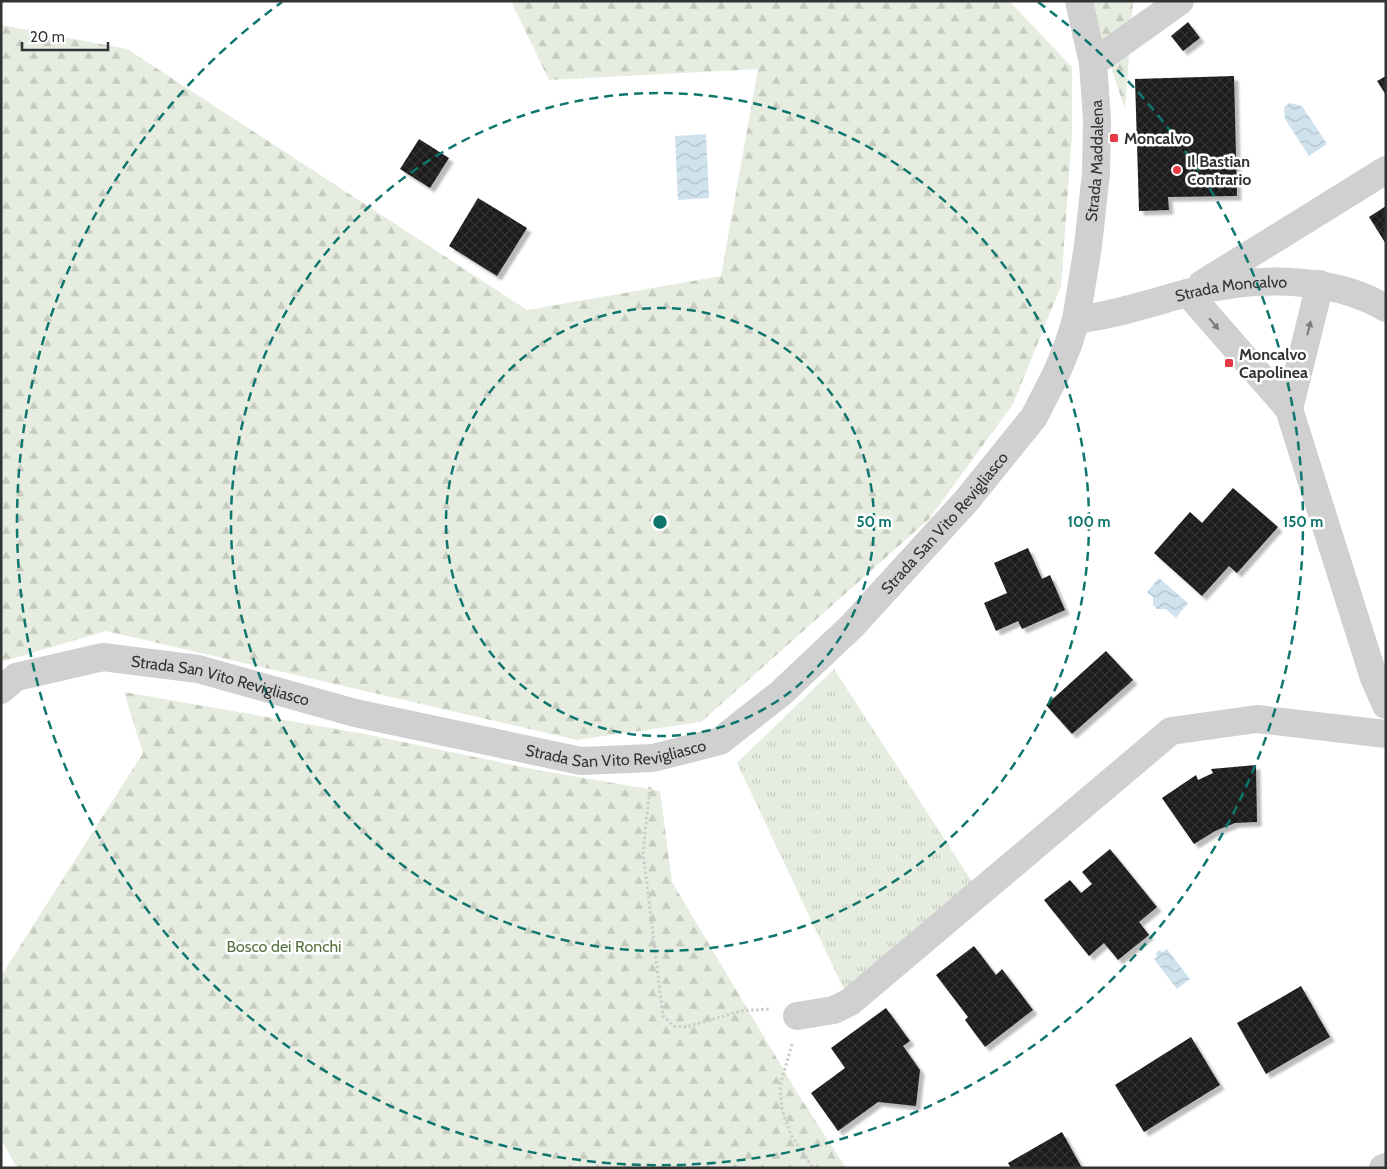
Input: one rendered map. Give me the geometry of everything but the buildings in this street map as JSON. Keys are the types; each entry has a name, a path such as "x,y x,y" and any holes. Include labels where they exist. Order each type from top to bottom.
{"street":[{"name":"Strada Maddalena","path":"1076,320 1088,246 1096,173 1098,119 1093,63 1079,1"},
{"path":"1093,63 1180,1"},
{"path":"1386,170 1188,293 1289,409 1374,678 1386,705"},
{"name":"Strada Moncalvo","path":"1076,320 1102,317 1188,293 1227,285 1267,283 1320,284 1370,299 1386,308"},
{"path":"1289,409 1320,284"},
{"name":"Strada San Vito Revigliasco","path":"1,690 16,677 103,657 198,668 355,713 582,761 653,758 720,741 781,694 852,626 967,500 1034,417 1057,372 1076,320"},
{"path":"797,1016 834,1010 850,1002 1172,730 1257,719 1386,734"}],"path":[{"path":"653,758 642,852 662,1016 674,1026 686,1027 742,1011 786,1008 797,1016 798,1026 780,1086 782,1110 792,1136 813,1168"}],"green space":[{"path":"511,1 1009,1 1072,67 1072,134 1061,286 1013,404 929,519 701,722 577,740 106,631 1,662 1,25 127,49 527,310 721,276 758,69 549,80"},
{"path":"1089,1 1133,1 1125,109"},
{"path":"834,669 973,883 847,996 737,763"},
{"name":"Bosco dei Ronchi","path":"124,692 365,734 542,771 660,791 672,882 798,1094 846,1168 17,1168 1,1139 1,976 143,753"}],"water":[{"path":"1290,103 1302,106 1327,144 1309,156 1285,119 1284,107"},
{"path":"706,134 709,198 678,200 675,136"},
{"path":"1159,578 1188,603 1176,618 1166,609 1157,609 1153,605 1153,597 1147,592"},
{"path":"1167,949 1190,979 1177,989 1154,959 1157,957 1156,953 1159,950 1163,952"}],"place":[{"name":"Moncalvo","path":"1114,138"},
{"name":"Il Bastian Contrario","path":"1177,170"},
{"name":"Moncalvo Capolinea","path":"1229,363"}]}
